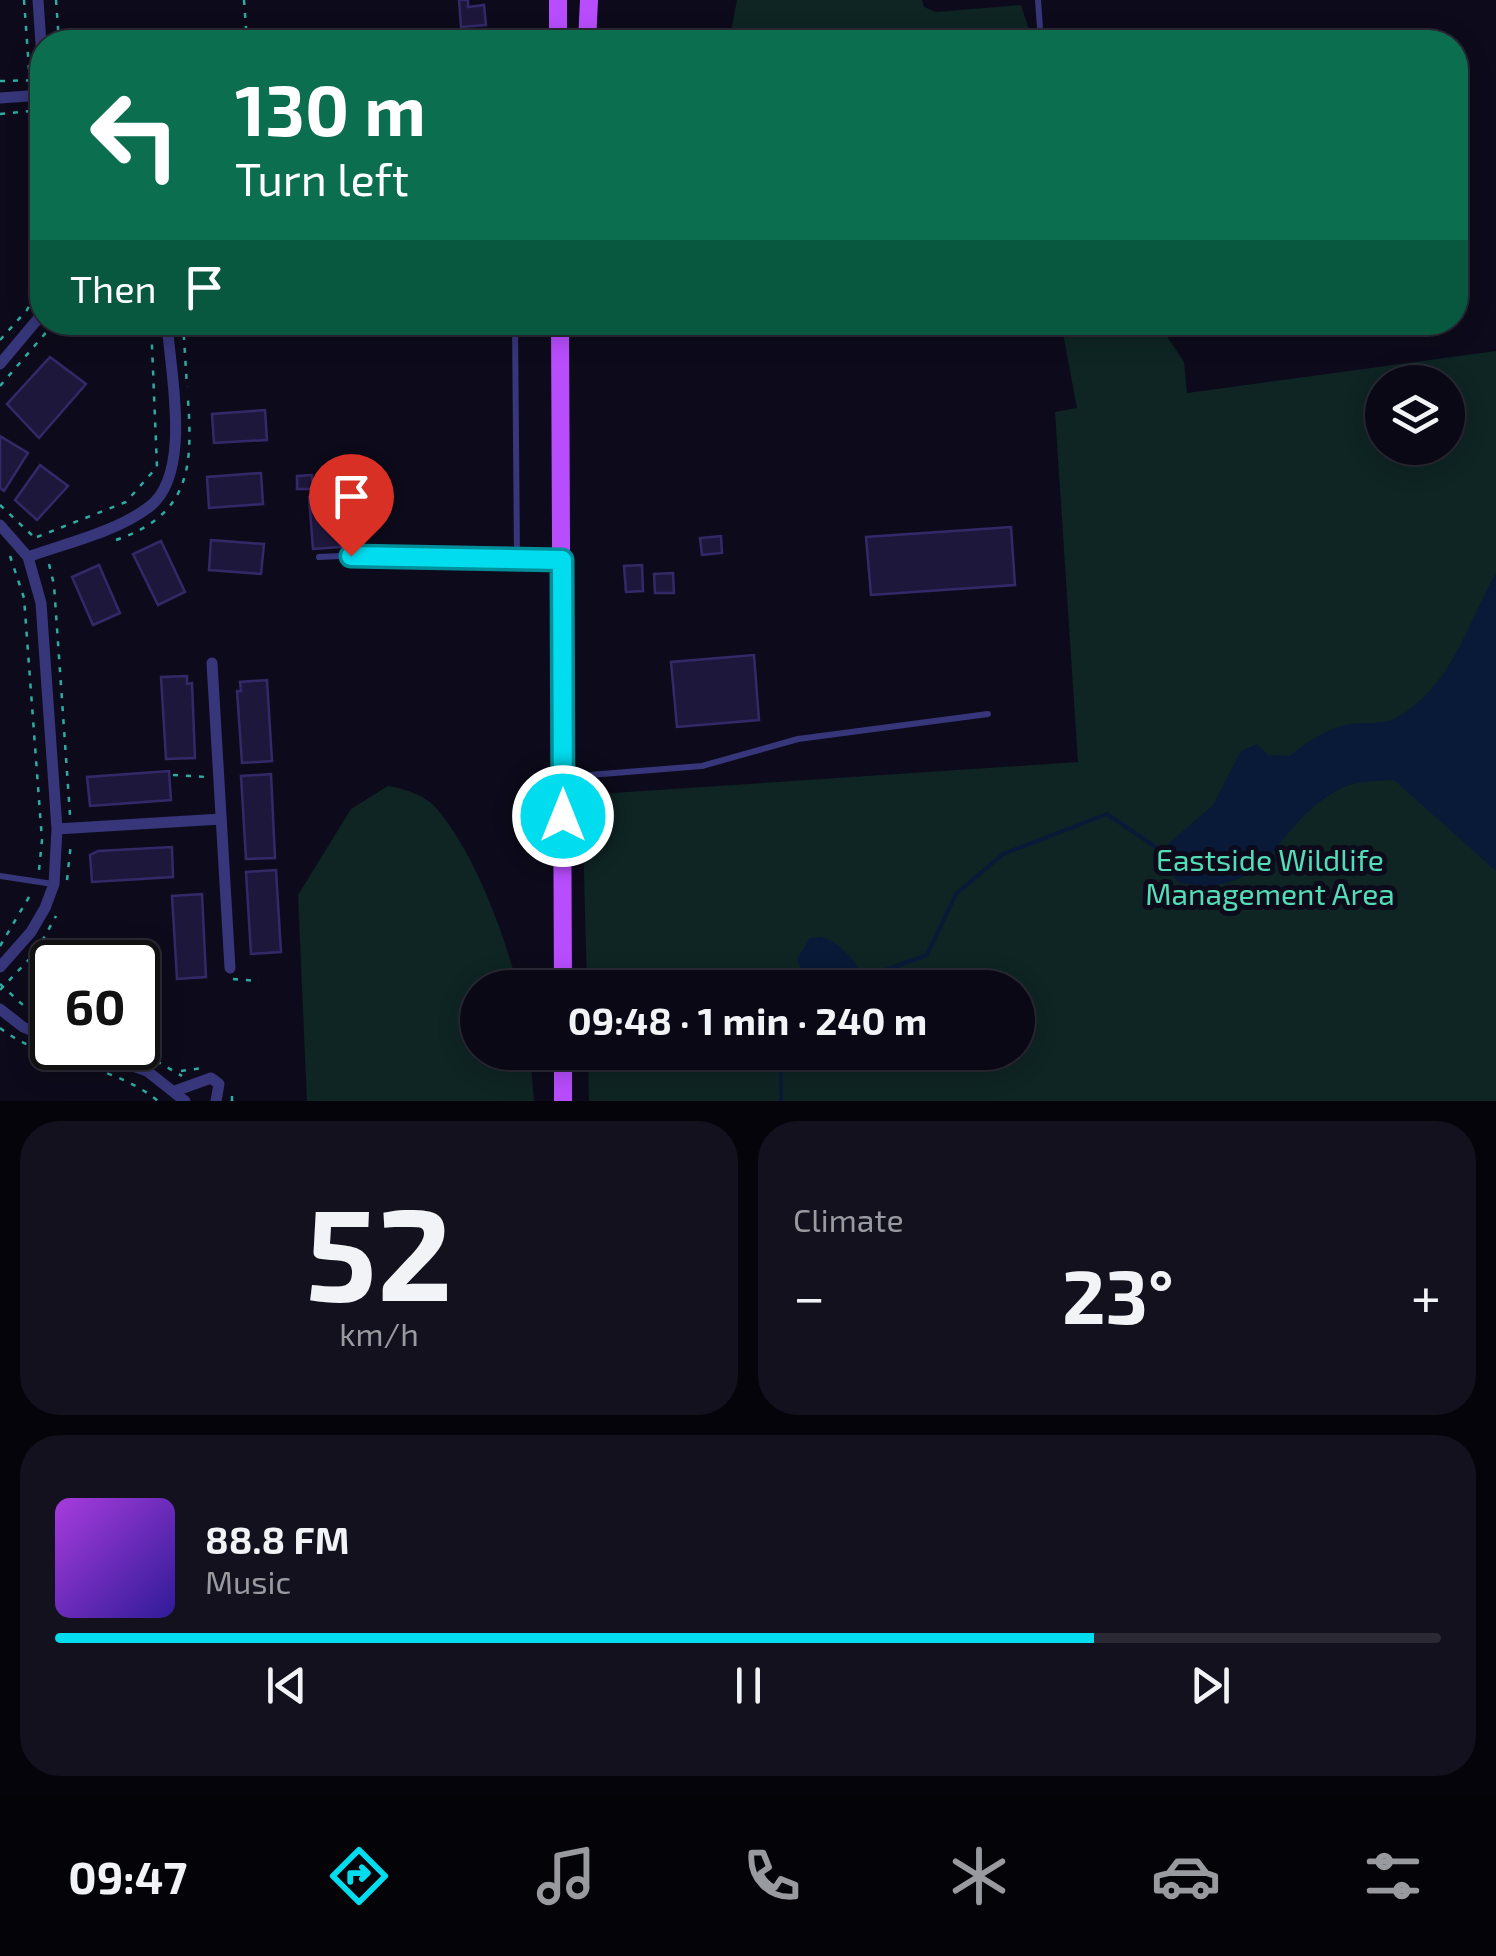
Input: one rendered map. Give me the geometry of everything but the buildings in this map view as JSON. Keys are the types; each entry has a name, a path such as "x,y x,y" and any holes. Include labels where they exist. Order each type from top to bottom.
{"main road":[{"path":"558,0 558,30"},
{"path":"588,30 590,0"},
{"path":"560,335 563,970"},
{"path":"562,440 571,335"},
{"path":"563,1070 563,1101"}],"street":[{"path":"38,0 40,30"},
{"path":"0,98 30,96"},
{"path":"0,364 30,328"},
{"path":"28,557 131,518 164,491 175,458 168,335"},
{"path":"0,525 28,557 41,603 64,828 54,884 31,932 0,968"},
{"path":"212,663 230,968"},
{"path":"64,828 221,819"},
{"path":"0,1008 30,1029"},
{"path":"142,1070 185,1101"},
{"path":"175,1091 211,1078 219,1084 216,1101"}],"lane":[{"path":"1038,0 1040,30"},
{"path":"515,335 517,557"},
{"path":"319,558 562,560"},
{"path":"563,777 702,766 798,739 988,714"},
{"path":"0,876 54,884"}],"path":[{"path":"0,81 30,79 24,0"},
{"path":"56,0 58,30"},
{"path":"244,0 246,30"},
{"path":"0,114 30,112"},
{"path":"0,340 30,304"},
{"path":"0,386 44,335"},
{"path":"0,506 36,538 108,511 139,492 157,467 160,452 152,335"},
{"path":"0,545 15,566 24,598 42,840 36,881 25,910 0,946"},
{"path":"49,564 54,586 64,828"},
{"path":"173,776 218,778"},
{"path":"230,968 235,983 260,981"},
{"path":"1,987 30,1009"},
{"path":"0,1028 36,1050 116,1075 158,1101"},
{"path":"160,1062 180,1072"}],"green space":[{"path":"737,0 922,0 924,7 936,12 1021,5 1029,30 731,30"},
{"name":"Eastside Wildlife Management Area","path":"1063,335 1166,335 1184,362 1187,393 1365,369 1365,465 1465,465 1465,365 1393,365 1496,351 1496,1101 589,1101 588,1070 1035,1070 1035,970 587,970 582,795 1078,762 1055,412 1077,408"},
{"path":"388,786 427,800 451,827 496,918 513,970 460,970 460,1070 531,1070 534,1101 307,1101 298,895 351,809"}],"water":[{"path":"1496,573 1496,871 1394,780 1352,784 1323,800 1255,869 1235,880 1210,885 1177,882 1161,850 1213,805 1241,751 1257,744 1268,755 1290,756 1334,728 1391,720 1415,705 1431,690 1456,653"},
{"path":"821,937 836,944 859,970 801,970 797,959 810,938"}],"waterway":[{"path":"885,970 927,955 956,894 1003,854 1107,814 1163,852"},
{"path":"781,1070 781,1101"}],"route":[{"path":"351,556 562,560 563,816"}]}
